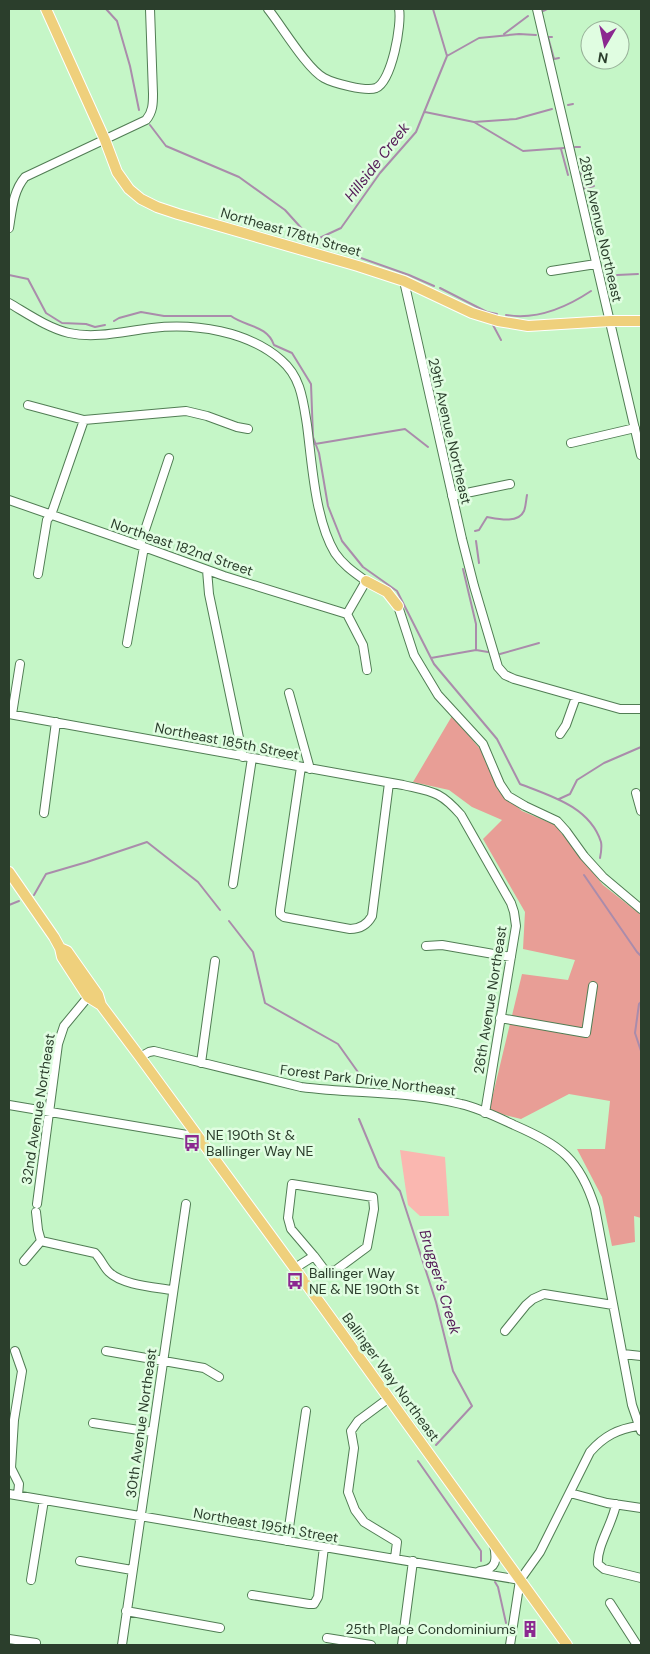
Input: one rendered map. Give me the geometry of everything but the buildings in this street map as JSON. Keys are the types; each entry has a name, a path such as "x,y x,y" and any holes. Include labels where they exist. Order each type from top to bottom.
{"main road":[{"name":"Northeast 178th Street","path":"46,9 105,140 116,172 129,189 141,199 157,207 404,281 472,313 510,324 528,326 641,321"},
{"path":"366,581 387,592 398,606"},
{"path":"9,872 60,948 62,957 88,997 100,1005"},
{"path":"60,948 67,951 98,995 100,1005"},
{"name":"Ballinger Way Northeast","path":"100,1005 295,1268 567,1645"}],"street":[{"path":"9,228 15,195 25,177 146,120 151,113 153,94 150,9"},
{"path":"268,9 314,70 324,78 366,88 376,88 388,72 399,33 399,9"},
{"name":"28th Avenue Northeast","path":"537,9 641,455"},
{"path":"551,271 596,264"},
{"name":"29th Avenue Northeast","path":"404,281 452,496 474,586 498,666 505,675 514,679 576,697"},
{"path":"9,303 46,324 70,334 108,334 169,327 201,328 224,332 258,344 276,356 294,376 303,395 316,496 325,528 335,553 348,568 366,581 347,614 363,645 367,670"},
{"path":"28,405 84,420 186,411 248,429"},
{"path":"38,574 48,520 84,420"},
{"path":"571,443 635,428"},
{"path":"127,643 142,546 169,458"},
{"path":"452,496 510,484"},
{"name":"Northeast 182nd Street","path":"9,500 207,570 347,614"},
{"path":"207,570 209,594 243,757"},
{"path":"398,606 414,655 438,695 483,744 500,784 508,796 557,821 603,878 641,909"},
{"path":"10,714 20,664"},
{"path":"288,692 310,769"},
{"path":"560,734 566,725 576,697 620,710 641,709"},
{"name":"Northeast 185th Street","path":"10,714 389,783 440,795"},
{"path":"44,813 56,722"},
{"path":"233,884 252,758"},
{"path":"300,767 280,914 284,917 350,929 364,926 372,916 389,783"},
{"path":"636,794 641,811"},
{"name":"26th Avenue Northeast","path":"440,795 450,802 461,814 511,903 516,926 485,1113"},
{"path":"426,946 442,945 511,957"},
{"path":"200,1063 215,961"},
{"path":"500,1018 586,1033 593,986"},
{"name":"32nd Avenue Northeast","path":"41,1241 38,1230 37,1208 61,1033 69,1019 88,997"},
{"name":"Forest Park Drive Northeast","path":"140,1057 154,1051 301,1087 437,1099 462,1104 544,1139 559,1149 582,1175 595,1208 632,1405 640,1429"},
{"path":"9,1104 199,1137"},
{"path":"292,1184 373,1198 374,1209 368,1247 336,1270 326,1272 314,1256 292,1229 288,1218 292,1184"},
{"name":"30th Avenue Northeast","path":"122,1645 172,1290 186,1204"},
{"path":"24,1261 41,1241 95,1253 113,1276 126,1281 172,1290"},
{"path":"295,1268 314,1256"},
{"path":"505,1331 526,1305 544,1294 613,1305"},
{"path":"15,1351 22,1371 14,1420 11,1468 20,1484 18,1496"},
{"path":"106,1351 204,1368 219,1378"},
{"path":"623,1354 641,1356"},
{"path":"389,1398 358,1420 351,1431 354,1448 348,1492 364,1522 397,1542 395,1558"},
{"path":"287,1541 306,1411"},
{"path":"93,1423 152,1432"},
{"path":"510,1645 520,1580 540,1552 590,1452 608,1435 622,1428 640,1429"},
{"name":"Northeast 195th Street","path":"9,1494 520,1580"},
{"path":"570,1494 641,1508"},
{"path":"31,1580 44,1500"},
{"path":"616,1504 614,1516 604,1538 598,1564 604,1569 641,1578"},
{"path":"474,1572 489,1570 493,1566 496,1555 494,1543"},
{"path":"252,1595 314,1604 318,1597 324,1547"},
{"path":"80,1561 132,1570"},
{"path":"402,1645 413,1561"},
{"path":"610,1603 637,1645"},
{"path":"126,1611 220,1628"},
{"path":"327,1638 371,1645"},
{"path":"9,1639 36,1643"}],"shaded area":[{"path":"452,716 481,750 498,790 522,811 555,825 603,885 641,915 641,1218 634,1216 635,1242 612,1246 602,1197 577,1149 605,1149 610,1101 569,1094 521,1119 489,1111 522,974 568,980 575,960 523,949 525,912 483,839 502,820 472,807 449,790 413,782"},
{"path":"400,1150 445,1157 449,1216 420,1216 408,1205"}],"waterway":[{"name":"Hillside Creek","path":"106,9 117,21 130,66 139,110"},
{"path":"433,9 447,56"},
{"name":"Hillside Creek","path":"543,11 547,9"},
{"path":"504,34 528,16"},
{"name":"Hillside Creek","path":"150,125 166,146 239,177 285,210 313,241 341,228 380,173 416,132 447,56 479,38 519,34 536,35"},
{"path":"552,37 548,37 554,59 559,58"},
{"path":"568,105 573,104"},
{"path":"425,112 474,122 516,119 552,109"},
{"path":"474,122 523,151 564,148"},
{"path":"575,147 580,147"},
{"path":"561,149 568,175"},
{"path":"581,172 584,189 594,186"},
{"name":"Hillside Creek","path":"313,241 409,275 434,286"},
{"path":"608,280 617,275 638,274"},
{"path":"9,275 28,279 46,313 62,323 86,324 95,327 105,325"},
{"path":"440,288 487,312 497,314"},
{"path":"506,315 529,316 551,311 591,291"},
{"path":"114,321 141,312 164,316 231,316 261,330 271,338 274,345 292,353 311,384 313,437 319,453 328,506 342,541 363,567 397,591 434,664 497,739 520,784 556,798 579,811 596,830 601,842 600,858"},
{"path":"493,325 501,340"},
{"path":"315,444 405,429 428,447"},
{"path":"448,443 450,429"},
{"path":"475,531 479,530 487,517 507,520 517,518 525,509 527,495"},
{"path":"476,541 479,563"},
{"path":"463,569 476,624 476,650"},
{"path":"500,654 539,643"},
{"path":"431,658 476,650 488,652"},
{"path":"559,799 570,794 577,780 604,763 641,747"},
{"path":"34,895 46,874 147,842 198,882 220,910"},
{"path":"584,875 641,956"},
{"path":"9,905 19,901"},
{"path":"229,921 253,952 265,1003 338,1044 365,1082"},
{"path":"641,1002 639,1004 635,1033 641,1051"},
{"name":"Brugger's Creek","path":"359,1119 379,1167 400,1191 436,1302 453,1371 472,1406 436,1445"},
{"name":"Brugger's Creek","path":"418,1461 481,1551 481,1561"},
{"name":"Brugger's Creek","path":"495,1582 498,1587 506,1623"}],"place":[{"name":"NE 190th St & Ballinger Way NE","path":"192,1143"},
{"name":"Ballinger Way NE & NE 190th St","path":"295,1281"},
{"name":"25th Place Condominiums","path":"530,1629"}]}
